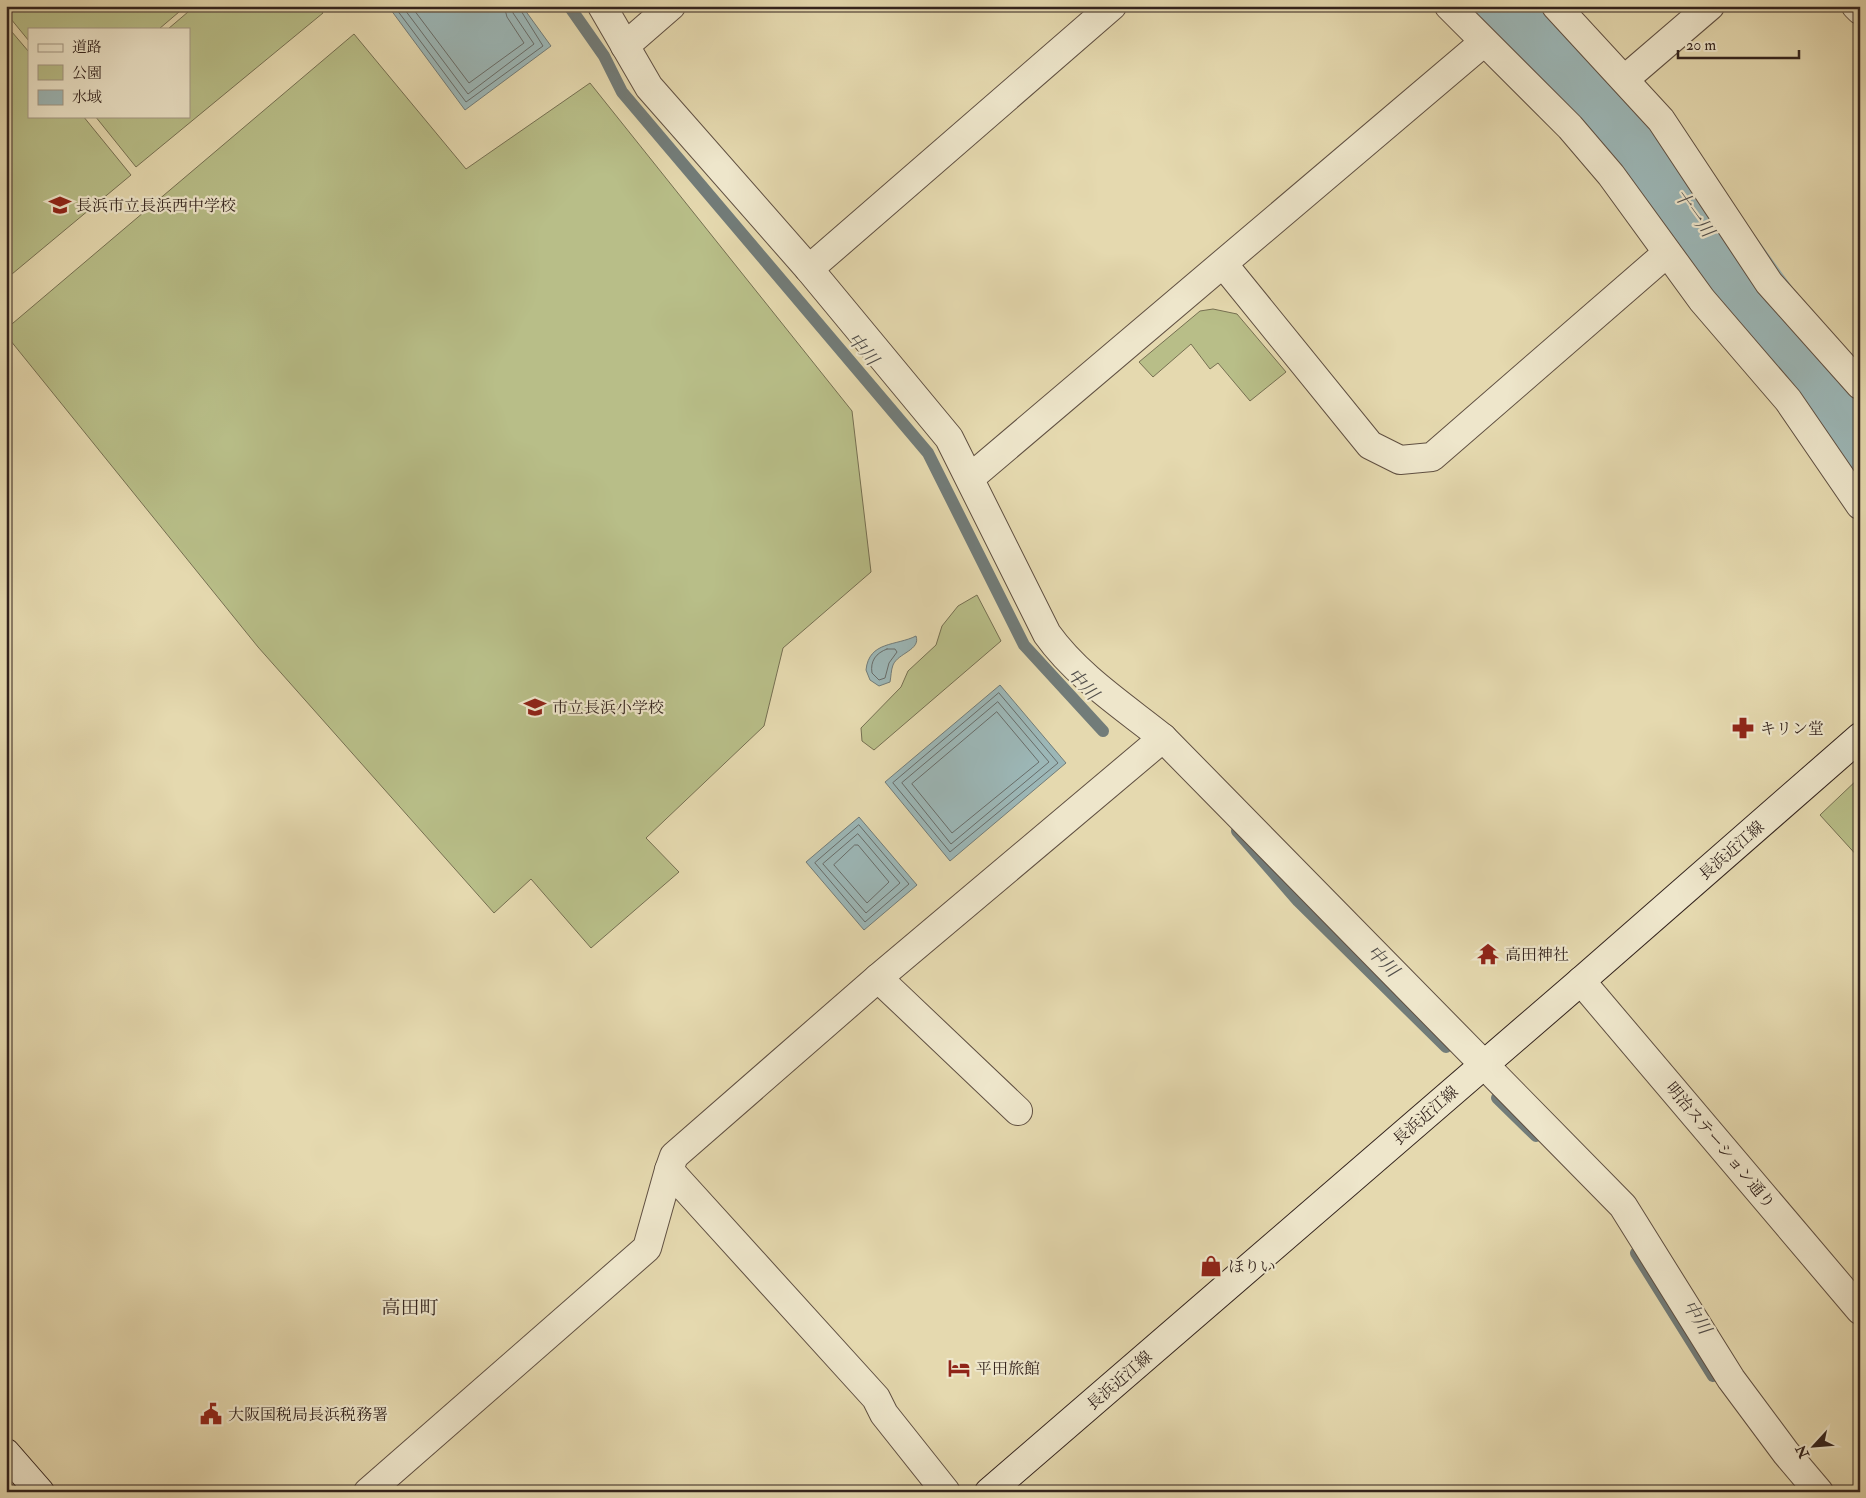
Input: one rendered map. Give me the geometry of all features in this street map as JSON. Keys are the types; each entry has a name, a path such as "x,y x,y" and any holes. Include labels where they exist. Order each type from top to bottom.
{"street":[{"path":"602,6 649,87 809,269 949,438 1047,634 1056,648 1086,677 1163,738 1623,1206 1731,1379 1786,1453 1820,1492"},
{"path":"625,46 671,6"},
{"path":"809,269 1112,6"},
{"path":"1449,6 1570,127 1610,175 1702,300 1788,400 1860,505"},
{"path":"1556,6 1661,120 1769,283 1860,385"},
{"path":"1625,79 1710,6"},
{"path":"1856,6 1860,10"},
{"path":"970,478 1224,265 1484,42"},
{"path":"1224,265 1370,445 1400,460 1432,457 1667,254"},
{"name":"長浜近江線","path":"989,1492 1483,1064 1581,982 1860,737"},
{"path":"368,1492 647,1248 674,1156 878,978 1163,738"},
{"path":"878,978 1018,1111"},
{"name":"明治ステーション通り","path":"1581,982 1860,1310"},
{"path":"669,1170 876,1398 884,1414 946,1492"},
{"path":"6,1452 40,1492"}],"green space":[{"path":"6,6 186,6 160,28 28,28 28,40 6,13"},
{"path":"195,6 318,6 323,13 136,167 97,118 190,118 190,28 169,28"},
{"path":"6,25 28,51 28,118 85,118 131,175 6,279"},
{"path":"354,34 466,169 590,83 852,411 871,572 783,648 764,726 646,838 679,872 591,948 531,879 494,913 258,647 6,335 6,329"},
{"path":"1213,309 1237,314 1286,372 1250,401 1218,363 1210,369 1191,344 1153,377 1139,362 1200,311"},
{"path":"977,595 1001,641 874,750 862,741 861,728 901,687 908,671 936,645 942,626 958,606"},
{"path":"1860,777 1860,859 1820,815"}],"water":[{"path":"388,6 522,6 551,46 465,110"},
{"path":"916,636 917,641 915,645 899,657 893,665 890,682 879,686 870,680 866,670 872,654 885,646"},
{"path":"1000,685 1066,763 950,861 885,782"},
{"path":"859,817 917,885 864,930 806,862"}],"waterway":[{"name":"中川","path":"569,6 604,56 622,92 928,453 1024,645 1103,731"},
{"name":"十一川","path":"1511,6 1636,133 1785,338 1841,405 1860,434"},
{"name":"中川","path":"1237,831 1298,901 1446,1047"},
{"name":"中川","path":"1497,1098 1536,1136"},
{"name":"中川","path":"1636,1253 1713,1376"}],"place":[{"name":"長浜市立長浜西中学校","path":"60,205"},
{"name":"市立長浜小学校","path":"535,707"},
{"name":"キリン堂","path":"1743,728"},
{"name":"高田神社","path":"1488,954"},
{"name":"ほりい","path":"1211,1266"},
{"name":"平田旅館","path":"959,1368"},
{"name":"大阪国税局長浜税務署","path":"211,1414"}],"district":[{"name":"高田町","path":"410,1307"}]}
